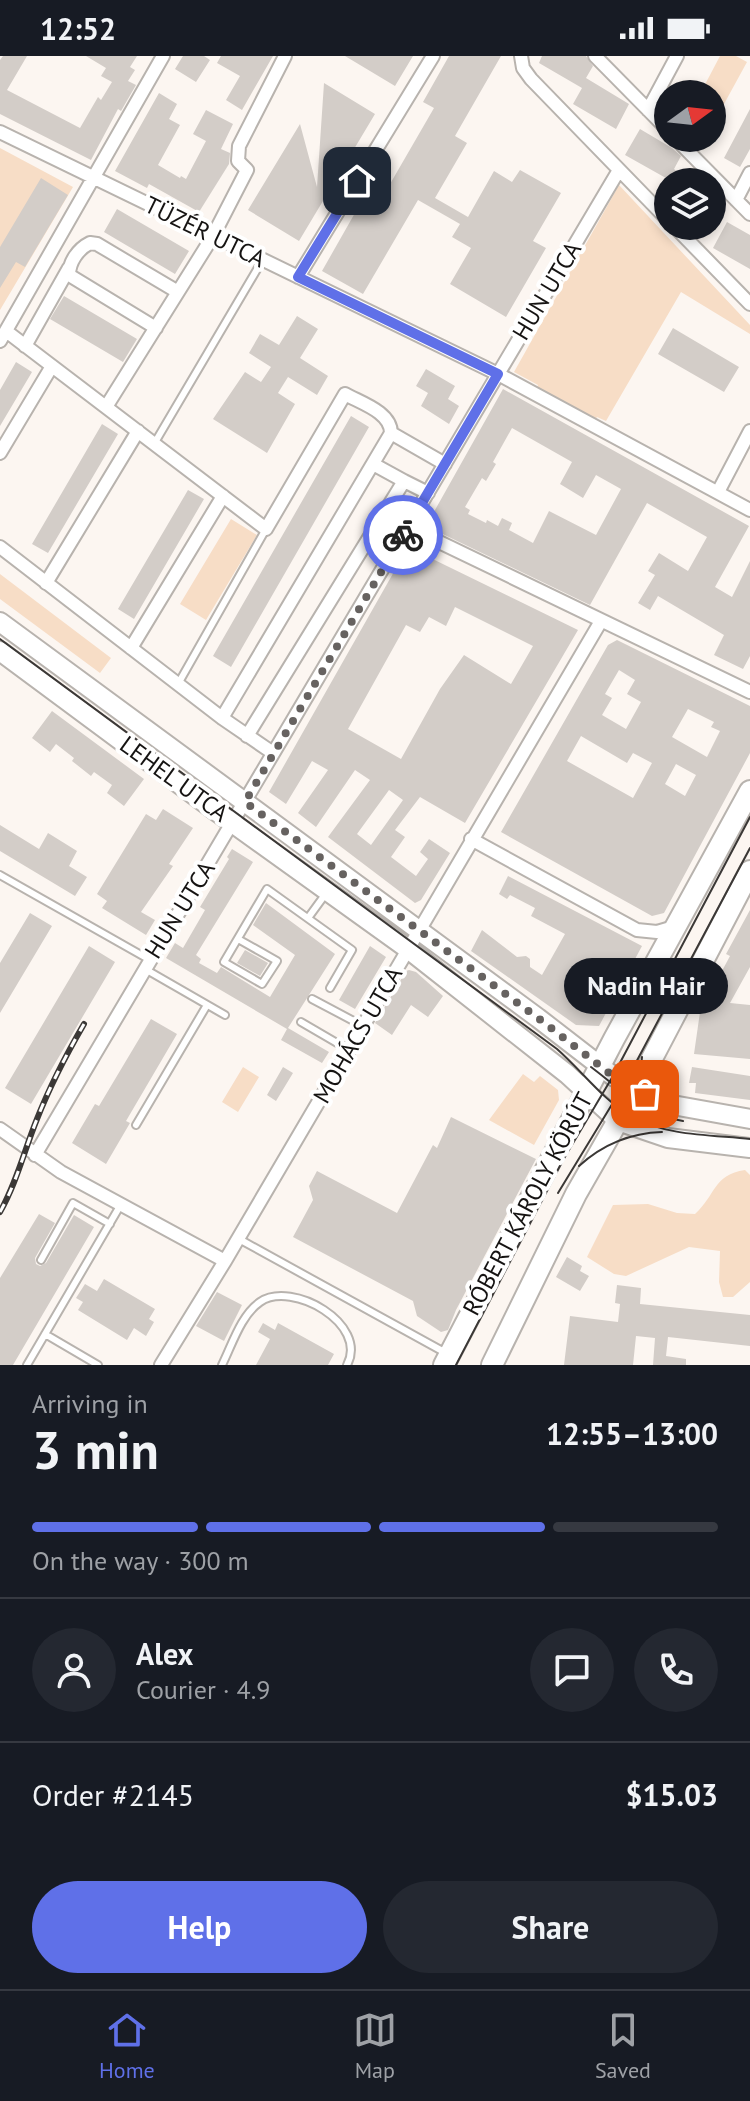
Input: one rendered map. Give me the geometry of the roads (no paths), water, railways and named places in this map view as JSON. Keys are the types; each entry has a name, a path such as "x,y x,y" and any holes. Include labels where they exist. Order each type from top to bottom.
{"main road":[{"name":"LEHEL UTCA","path":"0,622 601,1067 636,1089 682,1109 750,1119"},
{"name":"LEHEL UTCA","path":"0,651 408,949 567,1074 618,1121 668,1138 750,1148"},
{"name":"RÓBERT KÁROLY KÖRÚT","path":"447,1358 586,1092 750,791"},
{"name":"RÓBERT KÁROLY KÖRÚT","path":"492,1365 576,1194 636,1089 750,871"}],"street":[{"path":"163,56 3,336 25,346 266,529 345,394 385,416 391,424 391,433 222,718"},
{"path":"106,407 213,236 247,170 238,161 239,146 285,56"},
{"path":"298,277 433,56"},
{"path":"521,56 523,68 531,79 654,206"},
{"path":"595,56 654,116"},
{"path":"648,110 677,56"},
{"name":"TÜZÉR UTCA","path":"0,132 498,374 750,510"},
{"path":"689,152 750,214"},
{"name":"HUN UTCA","path":"35,1155 619,170"},
{"path":"736,200 750,173"},
{"path":"688,240 750,304"},
{"path":"25,346 81,247 90,243 97,244 178,292"},
{"path":"69,268 69,275 76,280 156,328"},
{"path":"0,453 52,366"},
{"path":"46,583 138,431"},
{"path":"718,492 750,431"},
{"path":"391,433 445,464"},
{"path":"373,464 428,493"},
{"path":"247,736 404,481"},
{"path":"131,648 223,496"},
{"path":"408,527 750,692"},
{"path":"0,547 222,718 273,753"},
{"name":"MOHÁCS UTCA","path":"161,1365 201,1308 225,1261 601,621"},
{"path":"471,839 637,930 657,932 677,926"},
{"path":"0,1129 35,1155 225,1261"}],"lane":[{"path":"154,444 263,260"},
{"path":"178,684 266,529"},
{"path":"0,875 225,1015"},
{"path":"238,939 277,961 262,984 224,962 267,889 352,950 330,988"},
{"path":"308,918 328,890"},
{"path":"312,999 363,1026"},
{"path":"136,1125 207,1005"},
{"path":"301,1022 349,1050"},
{"path":"41,1260 73,1203 110,1224"},
{"path":"27,1365 121,1205"},
{"path":"238,1239 447,1358"},
{"path":"222,1365 237,1327 251,1310 261,1301 286,1295 296,1296 339,1320 352,1346 347,1365"},
{"path":"398,1329 447,1358"},
{"path":"45,1334 98,1365"}],"tram line":[{"path":"0,639 557,1049 603,1094 632,1117 675,1131 750,1139"},
{"path":"456,1365 563,1160 613,1076 750,817"},
{"path":"558,1193 625,1083 750,848"},
{"path":"642,1057 644,1085 658,1107"},
{"path":"591,1067 645,1107 683,1121"},
{"path":"579,1166 597,1152 618,1142 662,1132"}],"railway":[{"path":"0,1212 47,1095 84,1024"}],"place":[{"name":"Nadin Hair","path":"645,1094"}]}
